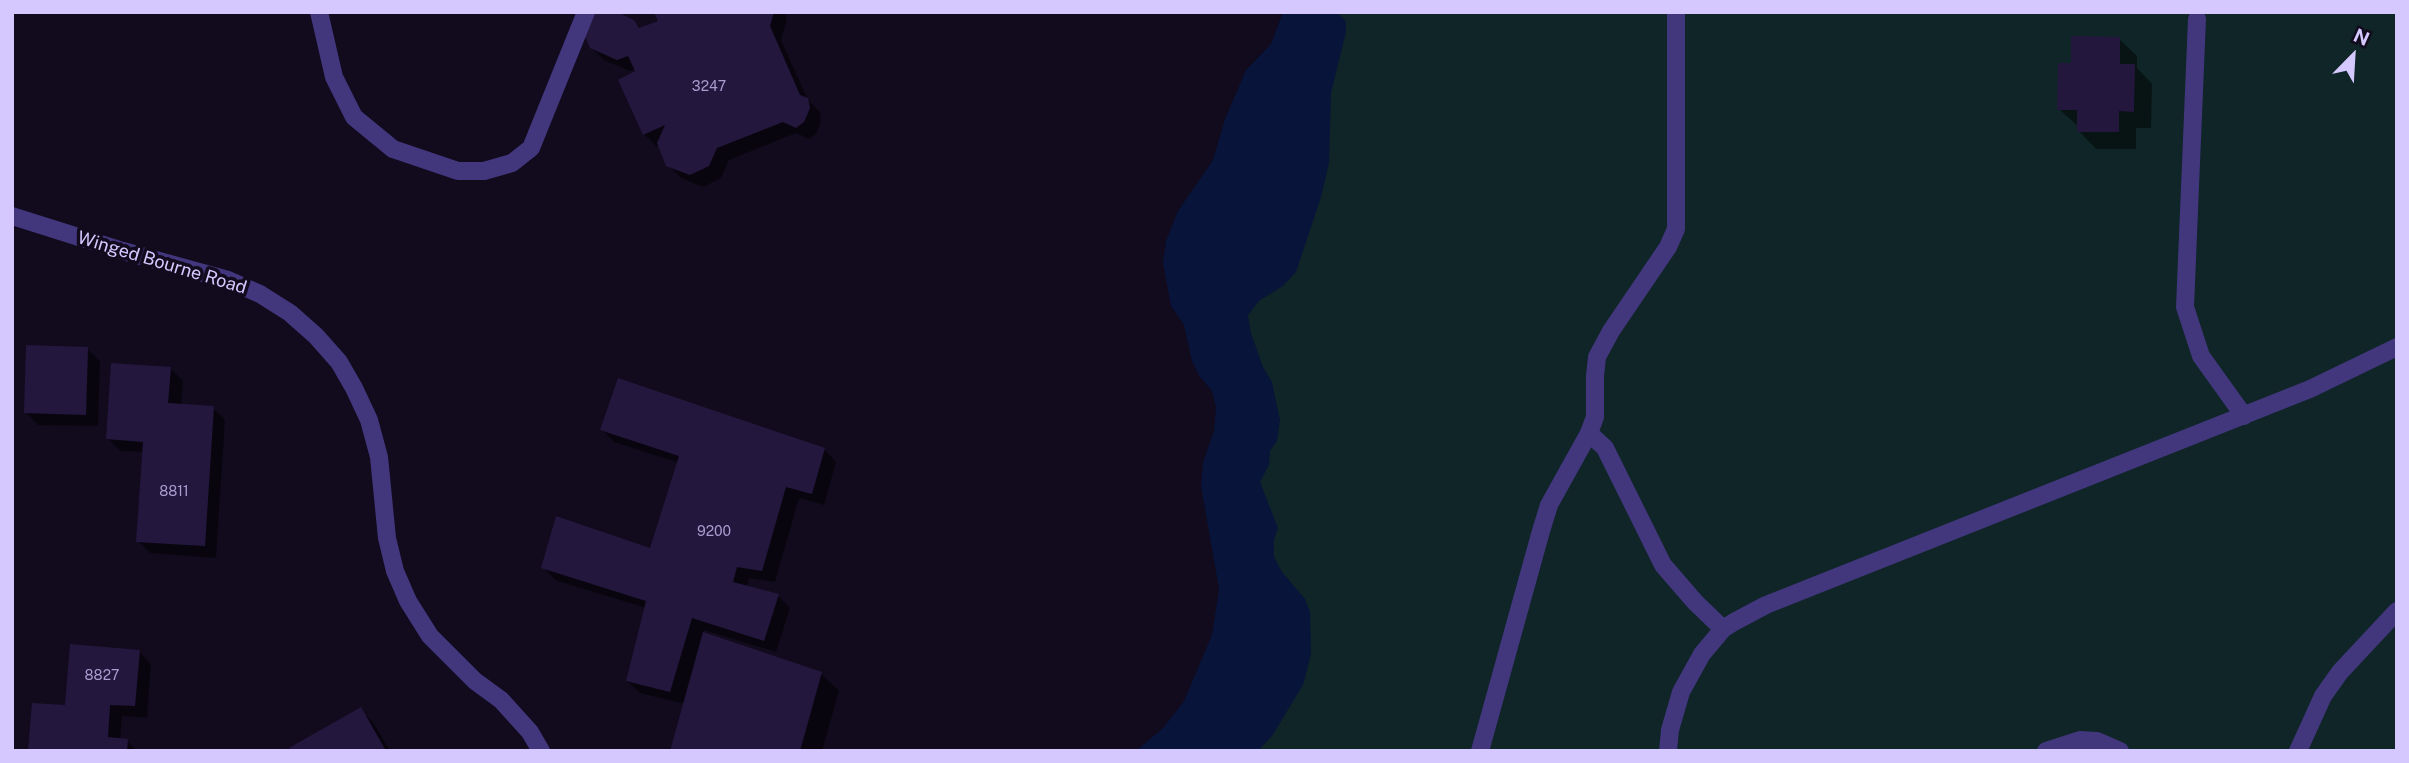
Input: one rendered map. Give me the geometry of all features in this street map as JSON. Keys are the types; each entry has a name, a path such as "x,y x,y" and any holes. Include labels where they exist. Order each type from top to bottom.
{"street":[{"path":"319,12 334,77 354,117 393,149 458,171 484,171 512,163 531,148 586,12"},
{"path":"1480,751 1549,505 1595,417 1597,357 1611,331 1668,247 1676,229 1676,12"},
{"path":"2197,19 2185,307 2201,356 2244,416"},
{"name":"Winged Bourne Road","path":"12,216 228,280 260,294 290,313 316,335 339,362 369,420 380,457 387,538 395,570 408,601 430,636 475,681 501,700 530,732 541,751"},
{"path":"1668,751 1670,730 1681,692 1702,654 1723,629 1766,605 2244,416 2309,389 2397,347"},
{"path":"1589,433 1605,448 1663,565 1723,629"},
{"path":"2298,751 2323,696 2340,673 2397,611"},
{"path":"2046,751 2080,740 2097,741 2120,751"}],"green space":[{"path":"1301,12 2397,12 2397,751 1162,751 1236,680 1233,373"}],"water":[{"path":"1283,12 1332,12 1340,15 1346,22 1331,93 1329,163 1321,197 1296,272 1283,286 1260,300 1248,315 1251,333 1263,367 1272,382 1280,420 1277,441 1270,451 1269,465 1260,482 1278,528 1274,540 1274,557 1282,572 1305,599 1310,612 1311,654 1303,685 1272,736 1258,751 1136,751 1164,727 1184,701 1212,635 1219,589 1201,486 1203,462 1214,431 1216,408 1212,391 1200,377 1192,361 1184,325 1171,306 1163,263 1166,241 1178,211 1213,160 1225,119 1246,70 1271,44"}],"building":[{"path":"617,12 634,20 639,28 658,21 654,12 774,12 770,26 800,95 808,98 810,108 804,122 796,128 783,122 717,148 709,166 690,175 666,166 657,143 665,125 643,135 618,80 635,71 628,56 617,60 590,48 583,32 590,14"},
{"path":"2071,36 2120,37 2120,64 2135,64 2134,112 2119,111 2119,132 2077,132 2077,110 2057,110 2058,63 2071,63"},
{"path":"26,345 88,347 86,415 24,413"},
{"path":"111,363 171,367 168,403 214,406 205,546 136,542 143,442 106,439"},
{"path":"618,378 825,448 812,494 786,487 762,571 737,567 733,582 779,594 764,641 692,618 670,692 626,681 646,601 541,568 556,516 650,548 679,456 600,430"},
{"path":"703,632 822,672 800,751 670,751"},
{"path":"70,644 140,650 135,706 110,705 108,737 128,739 127,751 28,751 32,703 65,705"},
{"path":"361,707 386,751 291,751 289,748"}]}
